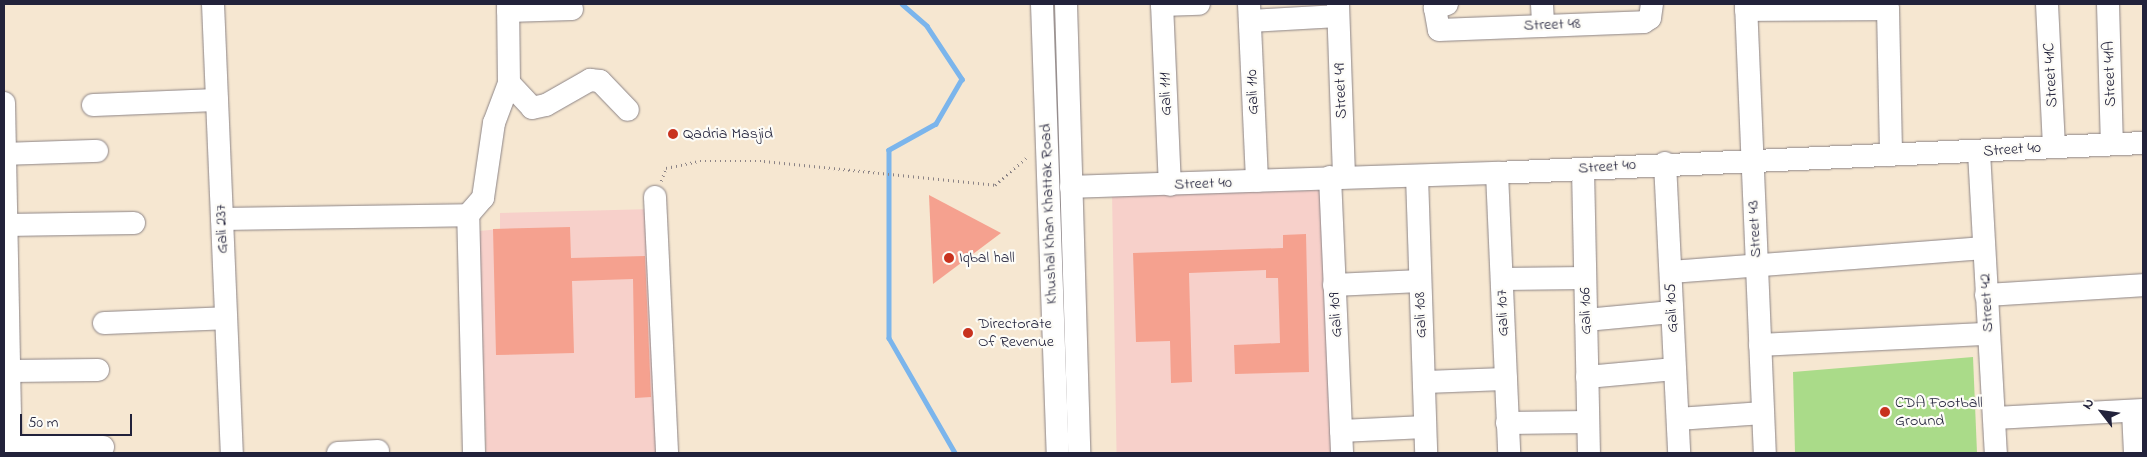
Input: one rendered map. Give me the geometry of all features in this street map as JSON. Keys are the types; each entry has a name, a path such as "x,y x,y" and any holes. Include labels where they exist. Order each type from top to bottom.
{"street":[{"name":"Gali 237","path":"213,4 232,453"},
{"name":"Khushal Khan Khattak Road","path":"1042,4 1047,140 1079,453"},
{"name":"Khushal Khan Khattak Road","path":"1058,453 1063,300 1071,187 1066,4"},
{"path":"1162,5 1199,4"},
{"name":"Street 48","path":"1442,4 1438,28 1543,15 1644,22 1650,18 1652,4"},
{"name":"Street 41C","path":"2047,4 2054,146"},
{"name":"Street 41A","path":"2108,4 2112,143"},
{"name":"Gali 111","path":"1162,5 1170,185"},
{"path":"474,453 468,215 483,198 494,123 509,83 508,7 572,9"},
{"path":"1746,7 1888,9 1891,155"},
{"name":"Street 43","path":"1746,7 1765,453"},
{"path":"1250,13 1338,10"},
{"name":"Street 49","path":"1337,177 1338,10"},
{"name":"Gali 110","path":"1250,13 1257,181"},
{"path":"509,83 532,108 546,105 590,80 600,81 628,110"},
{"path":"93,105 217,100"},
{"path":"4,104 6,312 10,371 11,450 103,447"},
{"name":"Street 40","path":"1071,187 1583,170 1751,159 1980,152 2054,146 2143,143"},
{"path":"5,154 97,151"},
{"name":"Street 42","path":"1980,152 1988,334 1996,453"},
{"name":"Gali 105","path":"1665,164 1679,453"},
{"name":"Gali 106","path":"1583,170 1590,453"},
{"name":"Gali 107","path":"1497,173 1508,453"},
{"name":"Gali 108","path":"1417,176 1426,453"},
{"name":"Gali 109","path":"1337,177 1334,285 1341,442"},
{"path":"655,197 667,453"},
{"path":"222,219 468,215"},
{"path":"6,225 134,223"},
{"path":"1671,272 1756,262 1984,248"},
{"path":"1502,279 1585,278"},
{"path":"1334,285 1420,281"},
{"path":"1986,295 2143,285"},
{"path":"1586,320 1672,312"},
{"path":"104,323 226,318"},
{"path":"1760,345 1988,334"},
{"path":"1587,377 1675,369"},
{"path":"10,371 98,370"},
{"path":"1424,382 1506,379"},
{"path":"1995,418 2138,410 2135,453"},
{"path":"1678,419 1763,413"},
{"path":"1507,423 1588,422"},
{"path":"1341,442 1425,427"},
{"path":"338,453 378,451"}],"path":[{"path":"655,197 666,168 700,162 764,161 900,178 995,185 1047,140"}],"shaded area":[{"path":"1330,190 1335,453 1117,453 1112,194"},
{"path":"653,209 663,453 486,453 479,231 500,229 500,213"}],"green space":[{"name":"CDA Football Ground","path":"1973,357 1977,453 1795,453 1793,372"}],"building":[{"name":"Iqbal hall","path":"929,195 1001,233 933,284"},
{"path":"570,227 571,258 645,256 651,397 635,398 633,279 572,281 574,353 496,355 493,229"},
{"path":"1306,234 1309,372 1235,374 1234,345 1280,343 1278,278 1266,278 1266,270 1189,273 1192,382 1171,383 1170,341 1136,342 1133,253 1283,248 1283,235"}],"waterway":[{"path":"902,4 927,26 962,79 936,124 889,150 889,338 955,453"}],"place":[{"name":"Qadria Masjid","path":"673,134"},
{"name":"Iqbal hall","path":"949,258"},
{"name":"Directorate Of Revenue","path":"968,333"},
{"name":"CDA Football Ground","path":"1885,412"}]}
